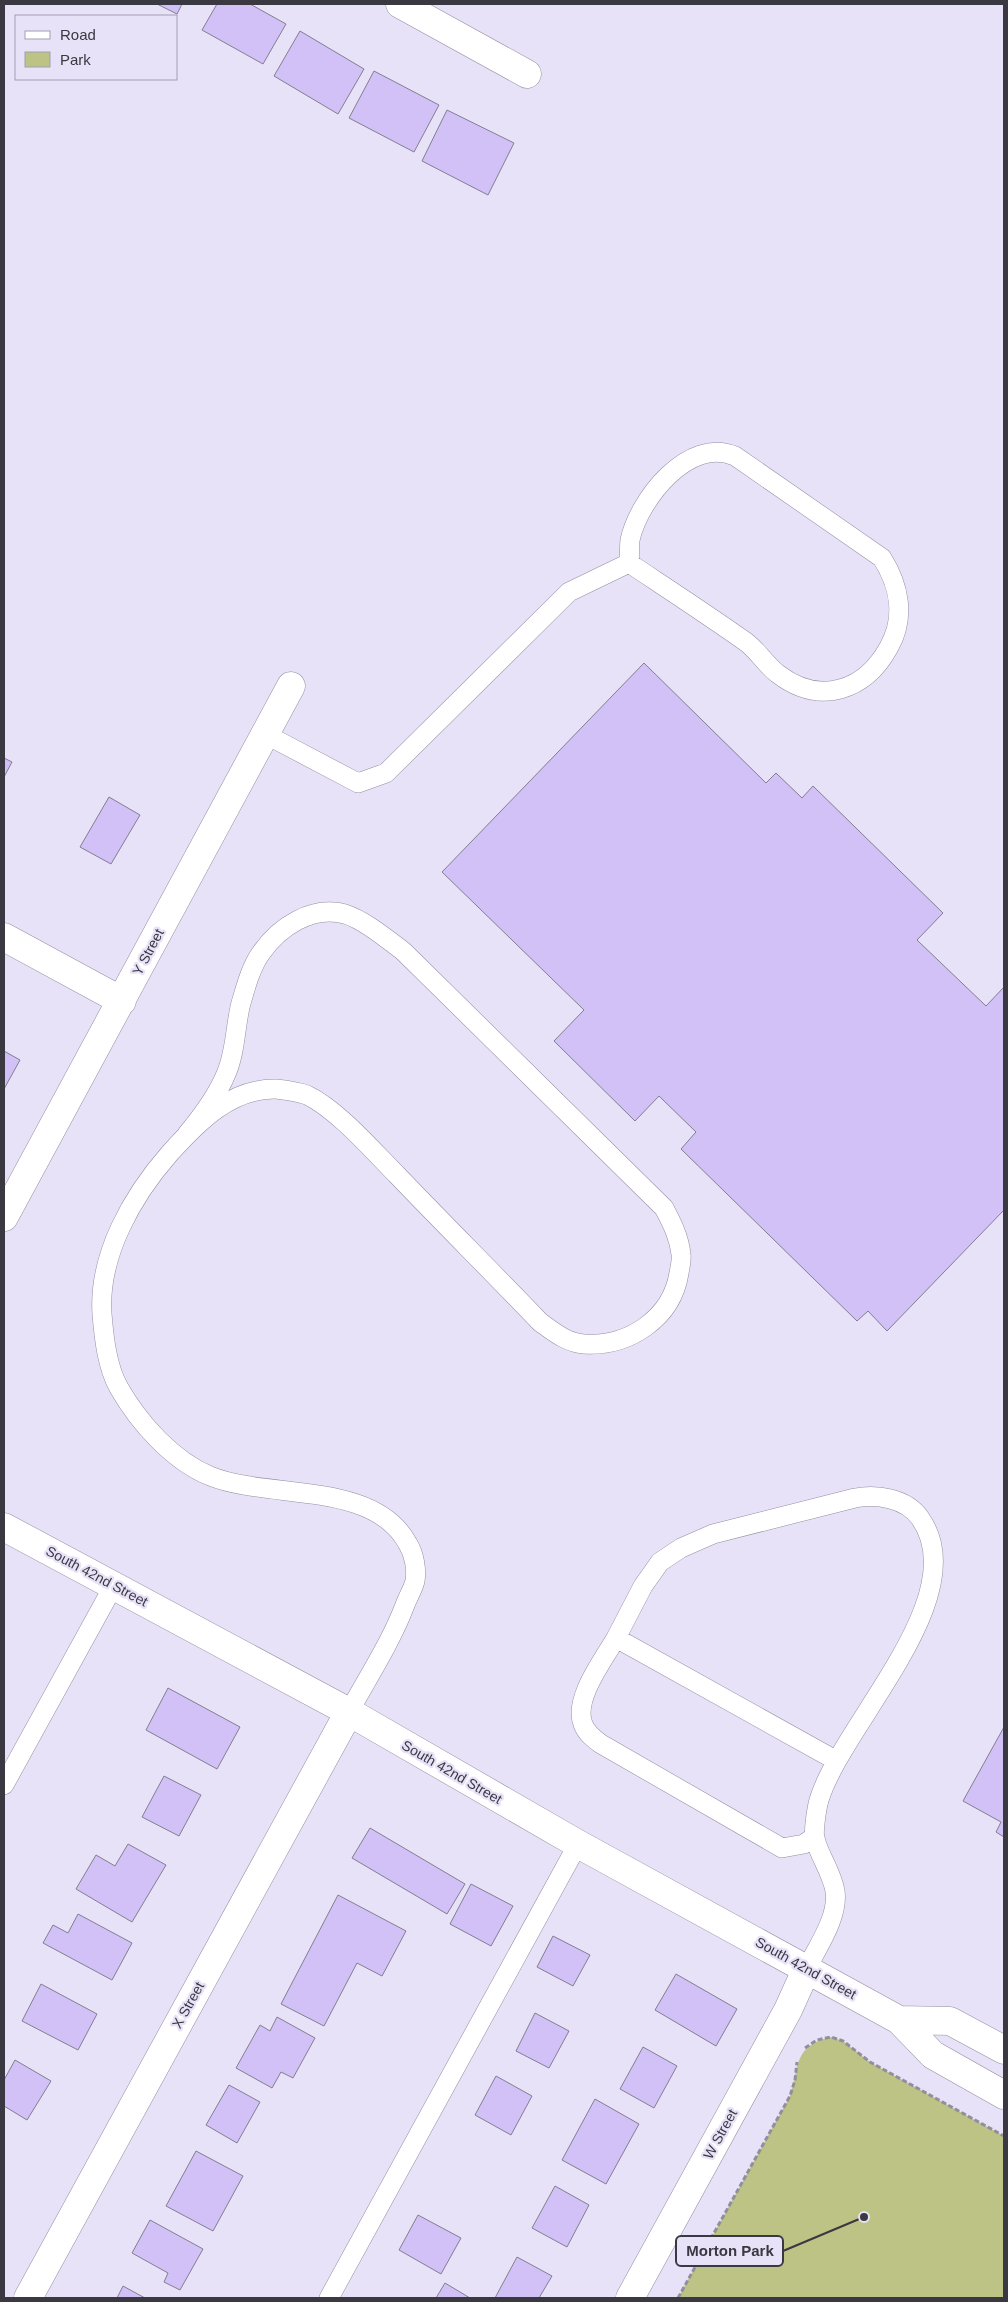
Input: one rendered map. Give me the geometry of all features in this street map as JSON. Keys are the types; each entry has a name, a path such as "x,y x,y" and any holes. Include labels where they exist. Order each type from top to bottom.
{"street":[{"path":"400,4 527,74"},
{"name":"Y Street","path":"4,1217 291,686"},
{"path":"4,937 122,1000"},
{"name":"South 42nd Street","path":"4,1527 349,1712 578,1844 899,2020 933,2055 1004,2095"},
{"name":"X Street","path":"28,2298 349,1712"},
{"name":"W Street","path":"630,2298 788,2010 807,1968"},
{"name":"South 42nd Street","path":"899,2020 950,2021 1004,2050"}],"lane":[{"path":"723,450 735,456 882,558 893,574 900,601 898,621 889,648 870,674 851,686 831,691 808,690 778,675 748,644 629,563 630,540 638,518 661,481 679,465 705,453 723,450"},
{"path":"265,734 358,783 386,773 569,592 629,563"},
{"path":"187,1134 214,1110 243,1093 275,1089 306,1094 335,1114 369,1147 540,1322 562,1338 583,1344 607,1343 629,1337 652,1322 668,1305 678,1280 682,1256 676,1230 664,1208 403,951 377,932 346,914 321,912 298,919 278,934 260,954 250,973 241,1004 227,1073 201,1117 159,1166 133,1204 114,1243 104,1282 102,1311 107,1354 118,1387 142,1421 168,1448 191,1466 228,1482 358,1504 383,1514 403,1534 414,1554 415,1580 399,1621 349,1712"},
{"path":"807,1968 832,1920 835,1892 814,1837 818,1801 837,1761 916,1629 930,1594 934,1565 932,1541 927,1527 918,1514 904,1504 886,1498 868,1496 855,1498 713,1534 681,1548 660,1562 643,1586 586,1690 580,1710 583,1724 590,1736 601,1744 782,1848 804,1844 814,1837"},
{"path":"4,1785 114,1585"},
{"path":"616,1638 837,1761"},
{"path":"329,2298 578,1844"}],"path":[{"path":"678,2298 790,2096 795,2080 797,2062 804,2048 817,2040 831,2037 843,2041 870,2062 1004,2136"}],"green space":[{"path":"831,2037 843,2041 870,2062 1004,2136 1004,2298 678,2298 790,2096 797,2066 804,2051 819,2041"}],"building":[{"path":"157,4 182,4 177,14"},
{"path":"217,4 250,4 286,24 263,64 202,30"},
{"path":"300,31 364,69 338,114 274,76"},
{"path":"374,71 439,105 414,152 349,118"},
{"path":"447,110 514,143 488,195 422,161"},
{"path":"644,663 766,783 776,773 802,798 813,786 943,913 917,940 986,1006 1004,987 1004,1210 887,1331 868,1311 857,1321 681,1149 696,1132 659,1096 635,1121 554,1041 584,1010 442,872"},
{"path":"4,758 12,762 4,777"},
{"path":"109,797 140,815 111,864 80,847"},
{"path":"4,1051 20,1060 4,1089"},
{"path":"168,1688 240,1727 217,1769 146,1730"},
{"path":"1004,1727 1004,1837 996,1832 1001,1822 963,1801"},
{"path":"164,1776 201,1795 179,1836 142,1817"},
{"path":"370,1828 465,1884 447,1914 352,1858"},
{"path":"128,1844 166,1865 132,1922 76,1889 96,1855 115,1866"},
{"path":"471,1884 513,1906 491,1946 450,1924"},
{"path":"338,1895 406,1931 382,1976 357,1963 324,2026 281,2004"},
{"path":"78,1914 132,1943 112,1980 43,1943 53,1925 68,1933"},
{"path":"553,1936 590,1955 573,1986 537,1967"},
{"path":"676,1974 737,2009 716,2046 655,2010"},
{"path":"41,1984 97,2014 78,2050 22,2021"},
{"path":"535,2013 569,2031 549,2068 516,2051"},
{"path":"277,2017 315,2038 293,2078 281,2072 272,2088 236,2068 260,2025 270,2031"},
{"path":"643,2047 677,2066 654,2108 620,2089"},
{"path":"15,2060 51,2081 27,2120 4,2106 4,2080"},
{"path":"496,2076 532,2096 511,2135 475,2115"},
{"path":"229,2085 260,2102 237,2143 206,2125"},
{"path":"595,2099 639,2124 606,2184 562,2160"},
{"path":"196,2151 243,2176 213,2231 166,2206"},
{"path":"555,2186 589,2205 567,2247 532,2228"},
{"path":"418,2215 461,2238 441,2274 399,2250"},
{"path":"150,2220 203,2249 180,2290 164,2282 168,2273 132,2253"},
{"path":"517,2257 552,2276 539,2298 495,2298"},
{"path":"445,2283 470,2298 436,2298"},
{"path":"123,2286 145,2298 117,2298"}],"place":[{"name":"Morton Park","path":"864,2217"}]}
